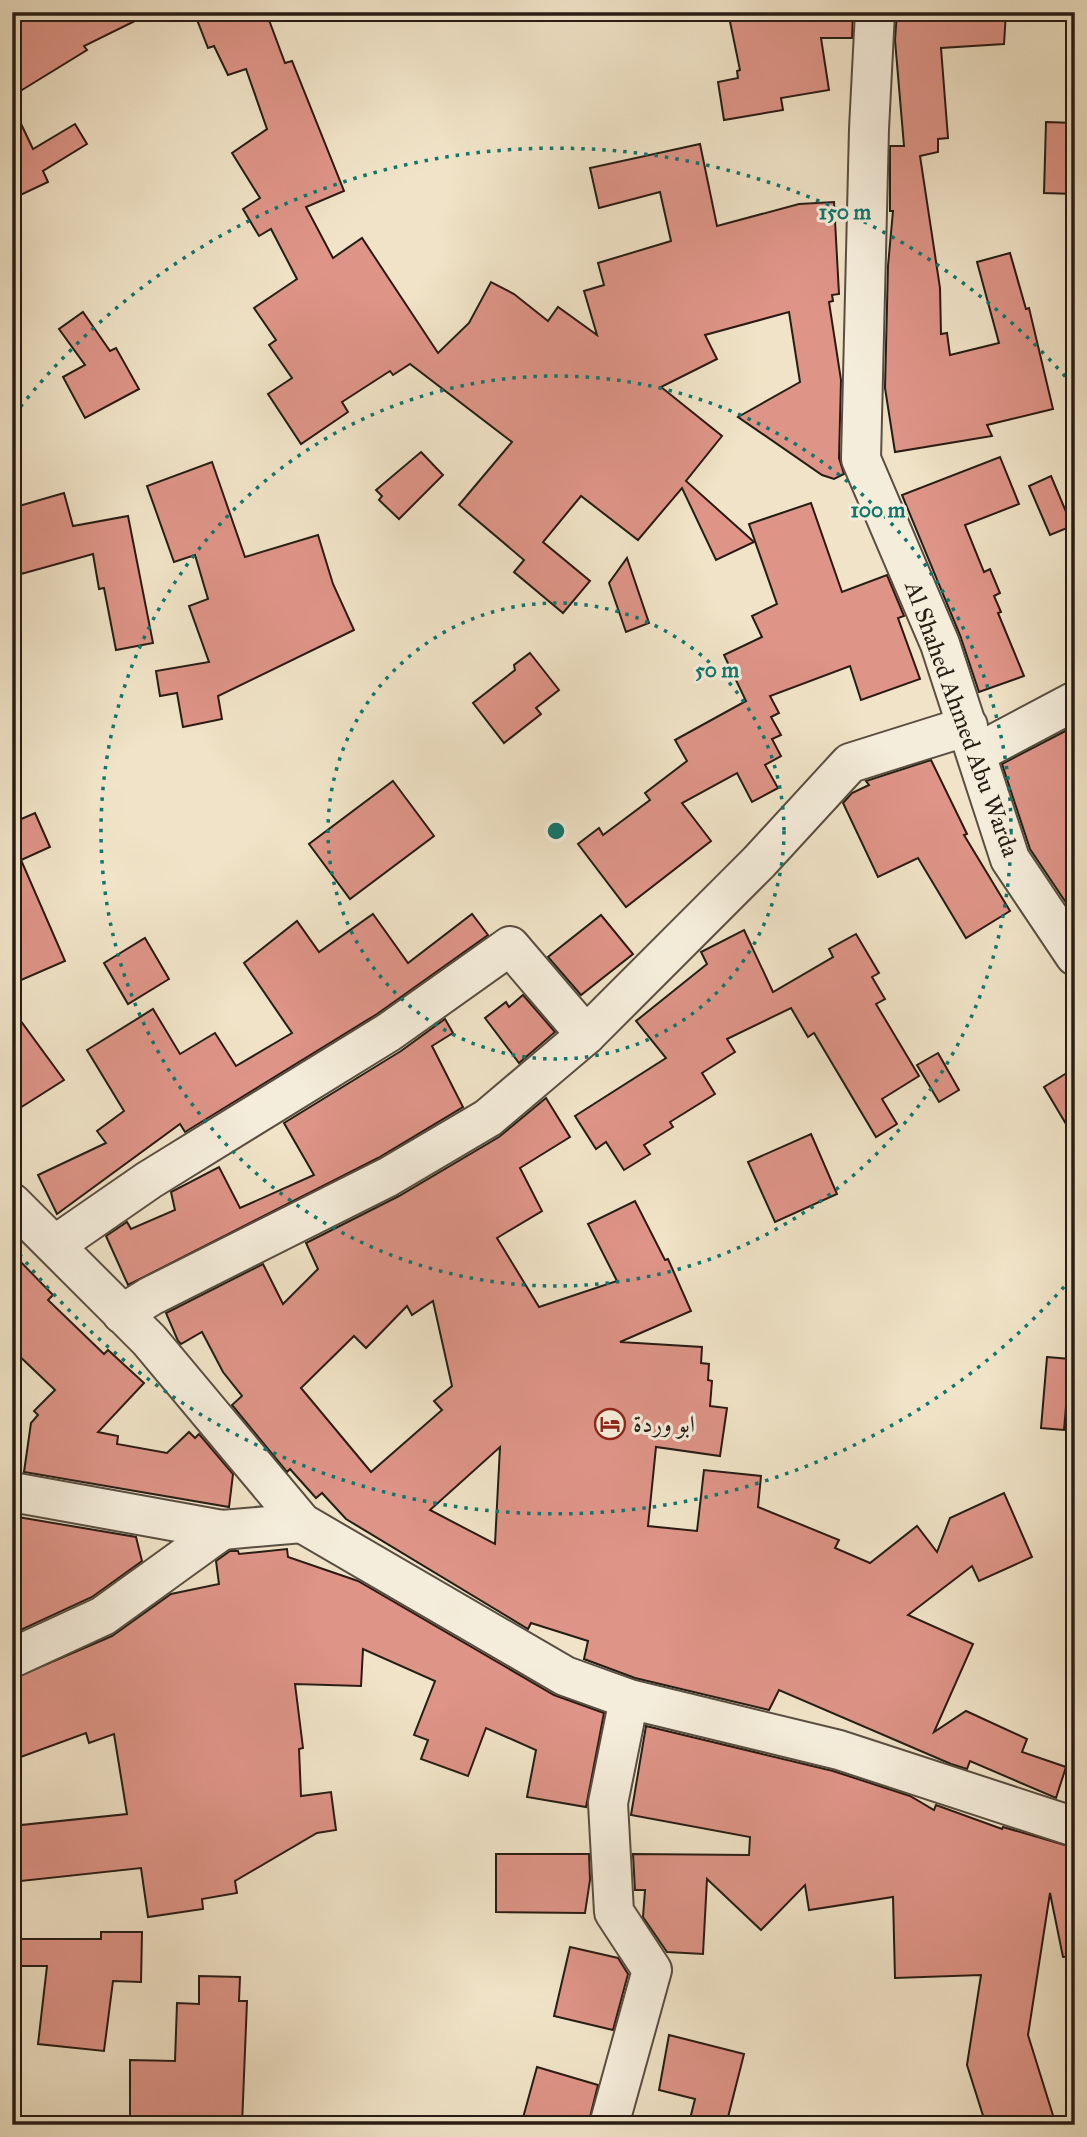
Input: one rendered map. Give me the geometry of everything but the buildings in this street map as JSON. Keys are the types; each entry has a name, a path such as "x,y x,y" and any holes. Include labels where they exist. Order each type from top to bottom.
{"street":[{"name":"Al Shahed Ahmed Abu Warda","path":"875,12 869,129 861,458 940,645 1010,859 1075,956"},
{"path":"122,1314 151,1296 388,1177 477,1124 586,1035 759,862 850,763 972,739 1075,701"},
{"path":"55,1245 149,1180 389,1032 510,946 586,1035"},
{"path":"12,1203 149,1340 302,1523 565,1676 629,1699 839,1750 1075,1827"},
{"path":"12,1492 222,1530 302,1523"},
{"path":"12,1658 103,1616 222,1530"},
{"path":"609,2125 652,1970 614,1912 608,1803 629,1699"}],"place":[{"name":"ابو وردة","path":"610,1424"}]}
